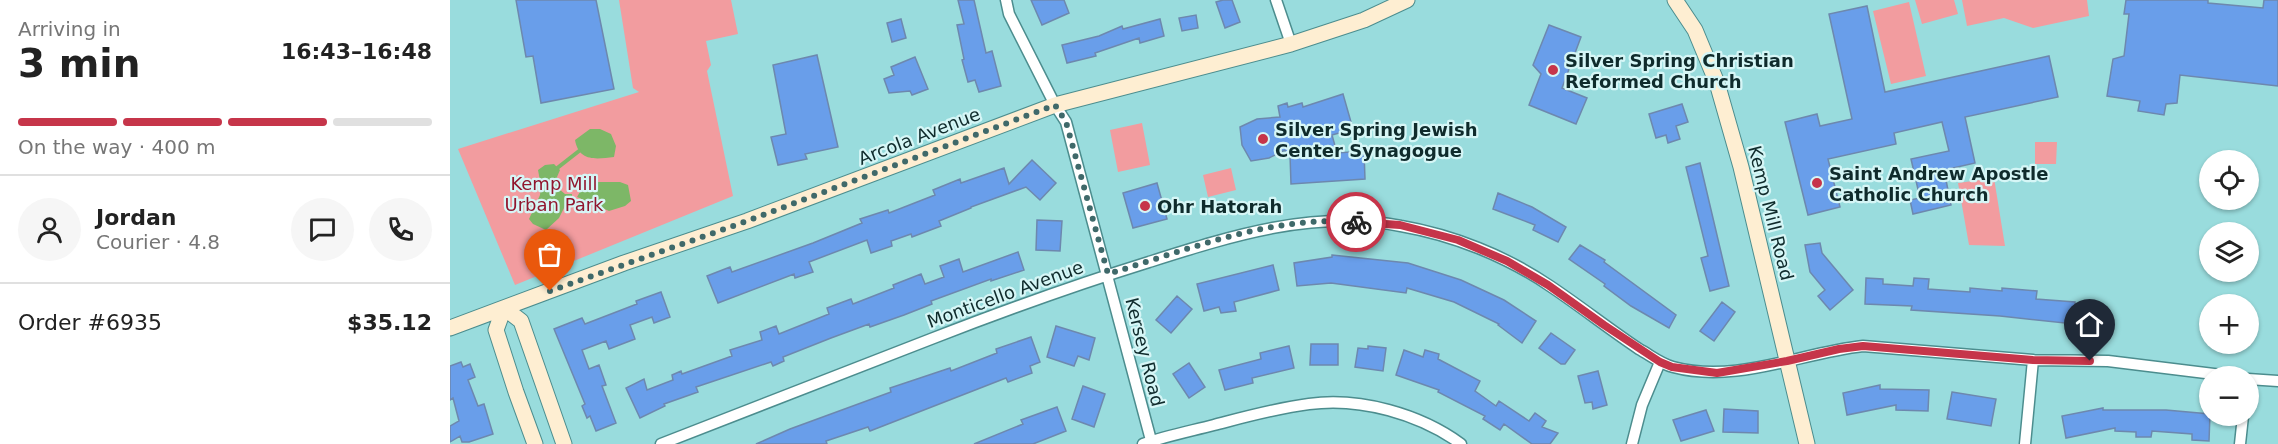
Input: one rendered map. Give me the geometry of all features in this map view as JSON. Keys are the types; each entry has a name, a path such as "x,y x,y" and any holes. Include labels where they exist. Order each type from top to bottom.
{"street":[{"name":"Kersey Road","path":"1006,0 1010,14 1055,105 1066,122 1108,274 1149,443"},
{"path":"1276,0 1291,44"},
{"name":"Arcola Avenue","path":"450,328 624,263 747,221 1055,105 1291,44 1364,20 1407,0"},
{"name":"Kemp Mill Road","path":"1675,0 1695,30 1717,83 1741,167 1807,444"},
{"name":"Monticello Avenue","path":"661,444 1024,303 1108,274 1232,236 1281,226 1341,220 1400,225 1458,240 1507,261 1548,285 1660,362 1672,367 1717,373 1863,346 2033,360 2108,361 2199,372"},
{"path":"535,444 496,330 504,308 521,321 564,444"},
{"path":"2025,444 2033,360"},
{"path":"1632,444 1642,405 1660,362"},
{"path":"2259,380 2278,381"},
{"path":"1149,443 1310,404 1346,404 1381,409 1415,419 1449,435 1461,444"},
{"path":"2240,444 2242,426"}],"green space":[{"name":"Kemp Mill Urban Park","path":"619,0 731,0 738,34 706,41 711,65 707,71 733,196 515,285 458,149 639,92 633,88"},
{"path":"1915,0 1954,0 1958,14 1922,24"},
{"path":"1962,0 2087,0 2089,16 2033,28 2004,18 1967,26"},
{"path":"1909,2 1926,76 1891,84 1873,11"},
{"path":"1142,123 1150,165 1118,172 1110,130"},
{"path":"2035,142 2057,142 2056,164 2035,164"},
{"path":"1231,168 1236,190 1208,197 1203,175"},
{"path":"1994,178 2005,246 1969,245 1958,183"}],"shaded area":[{"path":"590,129 600,129 611,134 616,146 614,157 589,158 580,152 575,140"},
{"path":"554,164 560,170 557,177 559,189 565,194 572,194 572,199 567,202 559,218 546,230 533,224 529,219 540,195 538,170 545,165"},
{"path":"594,182 620,182 628,185 631,201 625,206 609,211 577,197 584,185"}],"building":[{"path":"516,0 596,0 614,89 541,103 533,56 526,57"},
{"path":"958,0 974,0 986,53 992,51 1001,86 979,92 975,80 968,82 957,25 964,24"},
{"path":"1031,0 1064,0 1069,13 1042,25"},
{"path":"1232,0 1240,22 1225,28 1216,2"},
{"path":"2126,0 2208,0 2208,3 2263,8 2264,0 2278,0 2278,86 2180,75 2177,103 2166,104 2164,115 2138,111 2140,101 2107,96 2113,59 2124,56 2129,14 2124,14"},
{"path":"1867,6 1885,92 2049,56 2058,97 1965,117 1975,163 1944,170 1951,205 1913,214 1910,200 1920,198 1911,159 1949,151 1942,122 1894,133 1896,144 1828,159 1840,207 1808,215 1785,122 1817,114 1820,126 1852,119 1829,14"},
{"path":"1196,15 1198,28 1182,31 1179,18"},
{"path":"901,19 906,38 892,42 887,23"},
{"path":"1160,19 1164,36 1140,43 1139,38 1095,53 1096,56 1067,63 1062,45 1099,36 1122,26 1123,29"},
{"name":"Silver Spring Christian Reformed Church","path":"1549,25 1581,37 1562,88 1587,98 1576,124 1529,105 1541,74 1533,65"},
{"path":"817,55 838,147 805,154 807,159 778,165 771,137 786,134 773,65"},
{"path":"915,57 928,89 912,95 910,91 889,93 884,79 894,75 891,67"},
{"path":"1343,94 1353,129 1332,135 1337,153 1364,151 1365,179 1291,184 1290,155 1287,156 1285,150 1269,158 1251,161 1242,145 1240,127 1257,119 1280,117 1278,106 1287,103 1288,107 1302,103 1303,107"},
{"path":"1682,104 1688,122 1676,126 1680,139 1668,143 1666,135 1656,138 1649,114"},
{"path":"1032,160 1056,183 1040,200 1026,187 939,221 941,226 912,237 911,234 891,241 892,246 871,253 867,240 809,262 813,272 795,278 794,274 718,303 707,276 730,267 732,272 813,243 862,223 860,219 888,210 889,213 935,195 933,190 960,179 961,183 1004,168 1009,184"},
{"path":"1700,163 1729,286 1710,291 1701,258 1708,256 1686,167"},
{"name":"Ohr Hatorah","path":"1157,183 1167,219 1133,228 1123,193"},
{"path":"1498,193 1532,207 1566,227 1558,242 1533,230 1535,225 1493,209"},
{"path":"1037,220 1062,221 1060,251 1036,250"},
{"path":"1820,243 1822,253 1853,290 1830,310 1818,296 1825,290 1810,272 1805,245"},
{"path":"1580,245 1605,260 1604,262 1676,315 1669,328 1631,306 1604,286 1605,284 1569,259"},
{"path":"1018,252 1024,270 991,281 991,279 931,301 932,304 870,327 869,324 831,338 783,357 784,361 773,366 771,362 696,387 698,392 664,404 665,406 640,418 626,388 644,379 647,390 673,380 672,375 681,371 682,374 732,356 730,350 762,340 760,332 776,326 779,334 829,314 827,308 851,299 853,304 894,288 893,285 921,274 925,284 944,277 940,266 959,259 963,272"},
{"path":"1332,255 1408,263 1461,280 1504,300 1536,321 1522,343 1499,324 1454,302 1407,288 1406,293 1331,283 1297,286 1294,263 1332,257"},
{"path":"1273,265 1279,290 1234,302 1236,311 1221,313 1219,307 1204,311 1197,284"},
{"path":"1866,278 1883,279 1883,284 1913,286 1914,278 1929,279 1928,289 1970,292 1970,288 2002,291 2002,288 2037,291 2036,299 2075,302 2074,324 1911,310 1912,306 1865,304"},
{"path":"661,292 670,317 654,323 652,317 630,325 635,339 609,349 606,341 582,350 589,369 599,365 606,385 602,386 616,423 596,431 590,416 587,418 582,406 585,404 554,329 582,318 585,324"},
{"path":"1177,296 1192,309 1171,333 1156,320"},
{"path":"1722,302 1735,312 1714,341 1700,331"},
{"path":"1056,326 1095,338 1089,360 1078,356 1074,366 1047,357"},
{"path":"1551,333 1575,350 1565,364 1561,364 1539,348"},
{"path":"1031,337 1040,362 1030,366 1032,373 1008,382 1006,378 870,431 868,427 826,441 827,444 756,444 891,392 890,388 950,368 951,371 997,353 996,349"},
{"path":"1311,344 1338,344 1338,365 1310,365"},
{"path":"1289,346 1294,368 1252,378 1253,383 1225,390 1219,370 1261,359 1260,353"},
{"path":"1368,346 1386,348 1383,371 1355,367 1358,348 1368,349"},
{"path":"1404,350 1423,357 1425,350 1439,354 1438,359 1480,381 1475,391 1496,406 1499,401 1529,421 1535,413 1546,421 1542,427 1558,433 1550,444 1532,444 1504,424 1500,430 1483,419 1485,416 1438,392 1439,390 1396,375"},
{"path":"461,362 463,367 470,364 475,377 468,380 478,406 484,404 493,434 469,442 462,442 460,436 450,442 450,426 459,421 453,398 450,400 450,366"},
{"path":"1189,363 1205,387 1189,398 1173,374"},
{"path":"1598,371 1607,405 1593,409 1592,402 1585,403 1578,376"},
{"path":"1880,385 1880,389 1929,390 1928,411 1896,410 1896,405 1847,415 1843,393"},
{"path":"1083,386 1105,394 1094,427 1072,419"},
{"path":"1952,392 1996,399 1991,426 1947,419"},
{"path":"1057,407 1066,431 1033,444 974,444 1023,424 1021,420"},
{"path":"2103,408 2103,410 2166,410 2199,413 2199,426 2210,426 2209,441 2192,440 2192,434 2152,431 2151,437 2136,437 2136,432 2115,431 2115,428 2066,438 2062,416"},
{"path":"1724,409 1758,411 1758,433 1723,432"},
{"path":"1706,410 1714,431 1681,441 1673,420"}],"waterway":[{"path":"556,169 579,151"}],"way so far":[{"path":"550,291 747,221 1055,105 1066,122 1108,274 1232,236 1281,226 1341,220 1356,222"}],"place":[{"name":"Silver Spring Christian Reformed Church","path":"1553,70"},
{"name":"Silver Spring Jewish Center Synagogue","path":"1263,139"},
{"name":"Saint Andrew Apostle Catholic Church","path":"1817,183"},
{"name":"Ohr Hatorah","path":"1145,206"}],"route":[{"path":"1356,222 1400,225 1458,240 1507,261 1548,285 1660,362 1672,367 1717,373 1863,346 2033,360 2090,361"}]}
